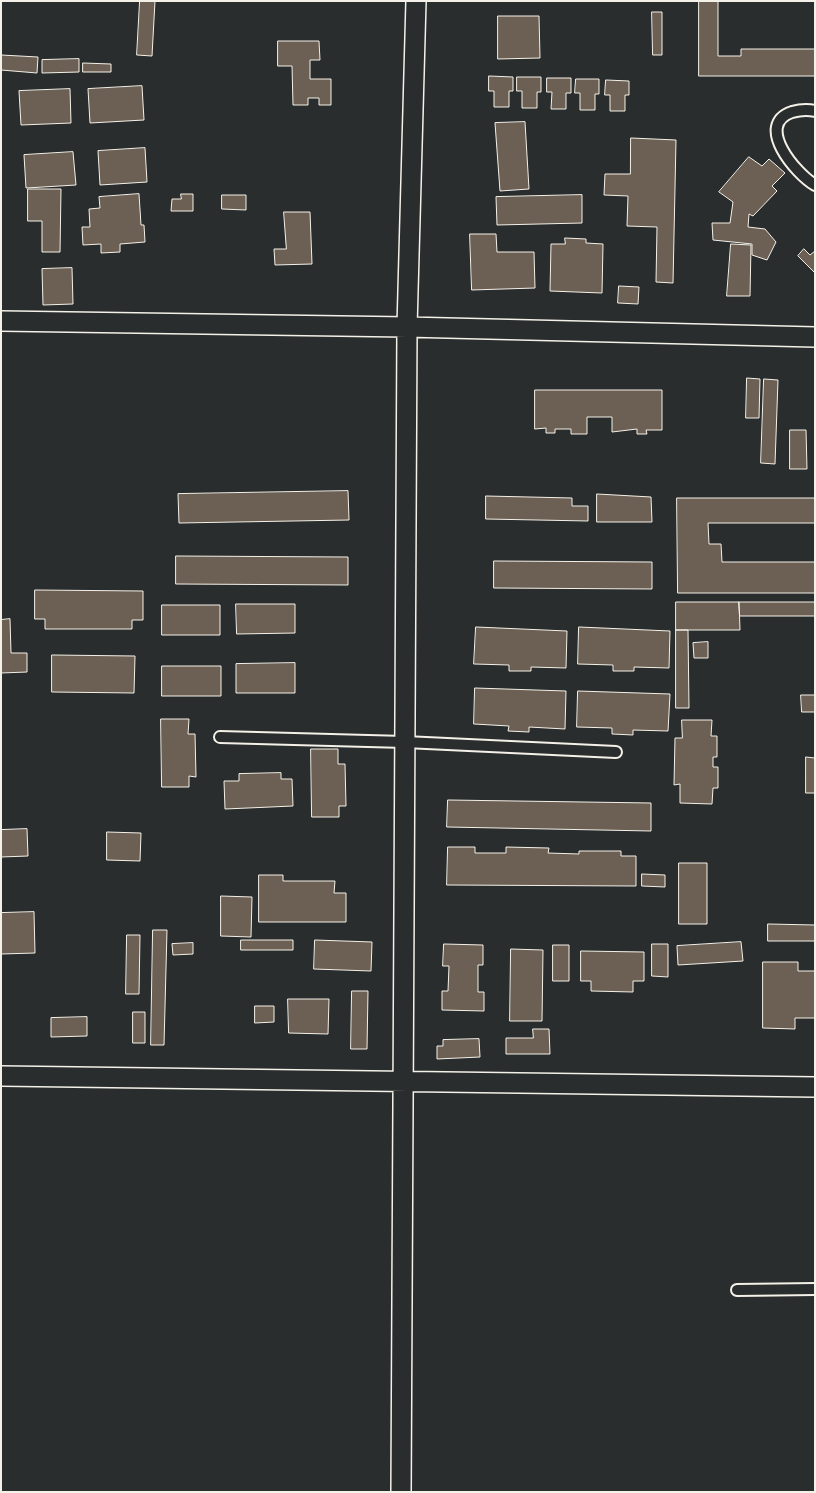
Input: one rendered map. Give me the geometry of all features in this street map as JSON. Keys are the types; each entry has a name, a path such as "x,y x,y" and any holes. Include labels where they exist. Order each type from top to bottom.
{"street":[{"path":"401,1492 407,327 416,1"},
{"path":"1,321 407,327 815,337"},
{"path":"1,1076 815,1087"}],"lane":[{"path":"815,112 799,110 786,114 779,122 777,135 781,149 790,164 815,185"},
{"path":"220,737 405,742 616,752"},
{"path":"738,1290 815,1289"}],"building":[{"path":"140,1 155,1 152,56 137,55"},
{"path":"699,1 718,1 718,56 741,56 741,49 815,49 815,76 699,76"},
{"path":"652,12 662,12 662,55 653,55"},
{"path":"498,16 539,16 540,58 498,59"},
{"path":"278,41 319,41 320,60 310,60 310,79 331,79 331,105 319,105 319,98 308,98 308,105 293,105 292,66 278,66"},
{"path":"1,55 38,57 37,73 1,70"},
{"path":"79,59 79,72 42,73 42,60"},
{"path":"83,63 111,64 111,72 83,72"},
{"path":"489,76 513,77 513,91 509,91 509,107 494,107 494,91 489,91"},
{"path":"517,77 541,77 541,92 537,92 537,108 522,108 522,91 517,91"},
{"path":"547,78 571,78 571,93 566,93 566,109 551,109 552,92 547,92"},
{"path":"576,79 599,79 599,94 595,94 595,110 580,110 580,93 575,93"},
{"path":"606,80 629,81 629,95 625,95 625,111 610,111 610,95 605,95"},
{"path":"142,86 144,120 90,123 88,89"},
{"path":"70,89 71,123 21,125 19,91"},
{"path":"525,122 529,189 500,191 495,123"},
{"path":"631,138 676,140 673,283 656,282 657,227 627,226 628,196 604,195 605,174 630,174"},
{"path":"145,148 147,182 100,185 98,151"},
{"path":"73,152 76,185 26,188 24,155"},
{"path":"749,157 762,166 769,159 785,173 772,186 777,191 753,216 749,214 748,227 765,229 776,242 767,260 752,255 752,244 713,240 712,223 730,223 733,202 719,192"},
{"path":"28,189 61,189 60,252 42,252 42,221 28,221"},
{"path":"139,194 141,225 144,225 145,242 120,244 120,252 101,253 101,244 83,245 82,227 90,227 89,209 100,208 99,197"},
{"path":"181,194 193,194 193,211 171,211 172,199 181,199"},
{"path":"222,195 246,195 246,210 222,209"},
{"path":"582,195 582,223 497,225 496,197"},
{"path":"284,212 310,212 312,264 275,265 274,249 286,249"},
{"path":"470,234 496,234 497,252 534,252 535,288 472,290"},
{"path":"565,238 586,239 586,243 603,244 602,293 550,291 551,244 565,244"},
{"path":"731,244 751,245 750,296 727,296"},
{"path":"804,249 810,255 815,251 815,273 798,256"},
{"path":"72,268 73,304 43,305 42,269"},
{"path":"619,286 639,287 638,304 618,303"},
{"path":"747,378 760,379 759,418 746,418"},
{"path":"764,379 778,380 775,464 761,463"},
{"path":"535,390 662,390 662,430 646,430 647,434 637,434 637,429 612,432 612,417 587,417 587,434 571,434 571,429 555,429 555,433 546,433 546,428 535,429"},
{"path":"790,430 806,430 807,469 790,469"},
{"path":"348,491 349,520 179,523 178,494"},
{"path":"597,494 651,497 652,522 597,522"},
{"path":"486,496 572,498 572,506 588,506 588,521 486,519"},
{"path":"677,498 815,498 815,523 708,523 709,544 721,544 722,562 815,562 815,593 678,593"},
{"path":"176,556 348,557 348,585 176,584"},
{"path":"494,561 652,562 652,589 494,588"},
{"path":"35,590 143,591 143,620 132,620 132,629 45,629 45,619 35,619"},
{"path":"676,602 739,602 740,630 676,630"},
{"path":"739,602 815,602 815,616 740,616"},
{"path":"236,604 295,604 295,633 237,634"},
{"path":"162,605 220,605 220,635 162,635"},
{"path":"10,619 11,653 27,653 27,672 1,673 1,620"},
{"path":"476,627 567,631 566,668 531,667 531,671 509,671 509,665 474,664"},
{"path":"579,627 670,631 669,668 634,667 634,671 613,671 613,665 578,664"},
{"path":"676,630 688,630 689,708 676,708"},
{"path":"708,642 708,658 694,658 693,643"},
{"path":"52,655 135,656 134,693 52,692"},
{"path":"295,663 295,693 236,693 236,664"},
{"path":"162,666 221,666 221,696 162,696"},
{"path":"475,688 566,691 565,729 529,727 529,732 508,731 509,726 474,724"},
{"path":"578,691 670,694 668,731 633,730 633,735 612,734 612,728 577,727"},
{"path":"801,695 815,695 815,712 802,712"},
{"path":"161,719 189,719 188,734 195,734 196,777 189,776 189,787 162,787"},
{"path":"682,720 712,720 711,736 717,736 717,757 713,757 713,767 718,767 718,788 713,788 712,804 680,803 680,784 674,785 675,738 682,738"},
{"path":"311,749 338,749 338,764 345,764 346,806 339,806 339,817 312,817"},
{"path":"806,757 815,758 815,793 806,793"},
{"path":"281,773 281,779 292,779 293,806 225,809 224,781 239,781 239,774"},
{"path":"448,800 651,803 651,831 447,827"},
{"path":"27,829 28,856 1,857 1,830"},
{"path":"107,832 141,833 140,861 107,860"},
{"path":"448,847 475,847 475,853 506,853 506,847 549,848 548,853 579,854 579,851 621,851 621,856 636,856 636,886 447,885"},
{"path":"679,863 707,863 707,924 679,924"},
{"path":"642,874 665,875 665,887 642,886"},
{"path":"259,875 283,875 283,881 335,881 334,893 346,893 346,922 259,922"},
{"path":"221,896 252,897 251,937 221,936"},
{"path":"34,912 35,953 1,954 1,913"},
{"path":"768,924 815,925 815,941 768,941"},
{"path":"153,930 167,930 164,1045 151,1045"},
{"path":"127,935 140,935 139,994 126,994"},
{"path":"241,940 293,940 293,950 241,950"},
{"path":"315,940 372,942 371,971 314,969"},
{"path":"741,942 743,961 678,965 677,946"},
{"path":"193,943 193,954 173,955 172,944"},
{"path":"444,944 483,945 483,965 478,965 478,992 484,992 484,1011 442,1010 442,991 448,991 449,966 443,966"},
{"path":"652,944 668,944 668,977 652,976"},
{"path":"553,945 569,945 569,981 553,981"},
{"path":"511,949 543,950 542,1021 510,1021"},
{"path":"581,951 644,952 644,981 633,981 633,992 591,991 591,981 581,981"},
{"path":"763,962 798,962 798,971 815,971 815,1018 795,1018 795,1029 763,1028"},
{"path":"352,991 368,991 367,1049 351,1049"},
{"path":"288,999 329,999 328,1034 289,1033"},
{"path":"255,1006 274,1006 274,1022 255,1023"},
{"path":"133,1012 145,1012 145,1043 133,1043"},
{"path":"87,1017 87,1036 51,1037 51,1018"},
{"path":"533,1029 549,1029 550,1054 506,1054 506,1038 533,1038"},
{"path":"479,1039 480,1057 437,1059 437,1046 443,1046 443,1040"}]}
